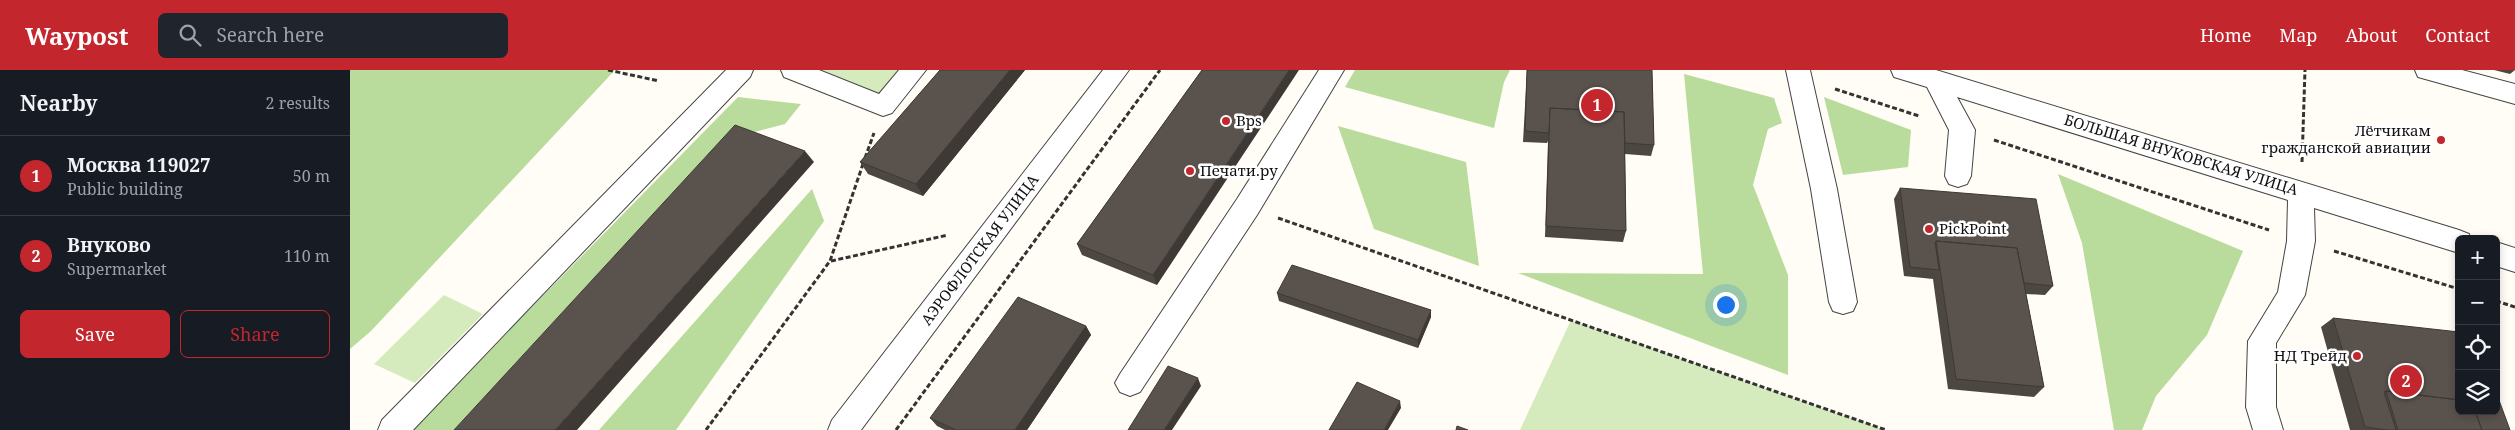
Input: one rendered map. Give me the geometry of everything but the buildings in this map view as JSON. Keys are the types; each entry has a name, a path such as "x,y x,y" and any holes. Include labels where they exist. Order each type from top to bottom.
{"street":[{"path":"393,430 741,70"},
{"path":"793,70 884,106 914,70"},
{"name":"АЭРОФЛОТСКАЯ УЛИЦА","path":"844,430 1117,70"},
{"path":"1130,383 1247,207 1332,70"},
{"name":"БОЛЬШАЯ ВНУКОВСКАЯ УЛИЦА","path":"1904,70 2455,241"},
{"path":"2427,70 2515,94"},
{"path":"1798,73 1824,189 1843,302"},
{"path":"1936,80 1962,130 1958,176"},
{"path":"2268,430 2261,407 2262,341 2291,295 2301,241 2301,192"},
{"path":"2500,255 2515,260"}],"path":[{"path":"608,70 659,82"},
{"path":"896,430 1160,70"},
{"path":"2301,192 2305,70"},
{"path":"1798,73 1962,130 2301,241 2455,288"},
{"path":"706,430 830,261 884,106"},
{"path":"1247,207 1886,430"},
{"path":"830,261 948,235"},
{"path":"2500,302 2515,307"}],"green space":[{"path":"350,70 615,70 371,331 350,349"},
{"path":"793,70 914,70 883,106"},
{"path":"1355,70 1510,70 1504,82 1494,128 1345,87"},
{"path":"1684,74 1774,98 1782,123 1768,129 1753,185 1788,275 1788,375 1518,273 1703,274"},
{"path":"738,97 801,104 785,124 720,141 454,430 411,430"},
{"path":"1824,97 1911,130 1908,167 1843,175"},
{"path":"1338,126 1466,162 1479,266 1374,229"},
{"path":"2058,174 2243,251 2207,335 2156,396 2142,430 2114,430 2082,243"},
{"path":"812,189 824,221 676,430 599,430"},
{"path":"444,295 483,314 415,383 374,364"},
{"path":"1571,320 1885,430 1520,430"}],"place":[{"name":"Москва 119027","path":"1597,105"},
{"name":"Bps","path":"1226,121"},
{"name":"Лётчикам гражданской авиации","path":"2441,140"},
{"name":"Печати.ру","path":"1190,171"},
{"name":"PickPoint","path":"1929,229"},
{"name":"НД Трейд","path":"2357,356"},
{"name":"Внуково","path":"2406,381"}]}
